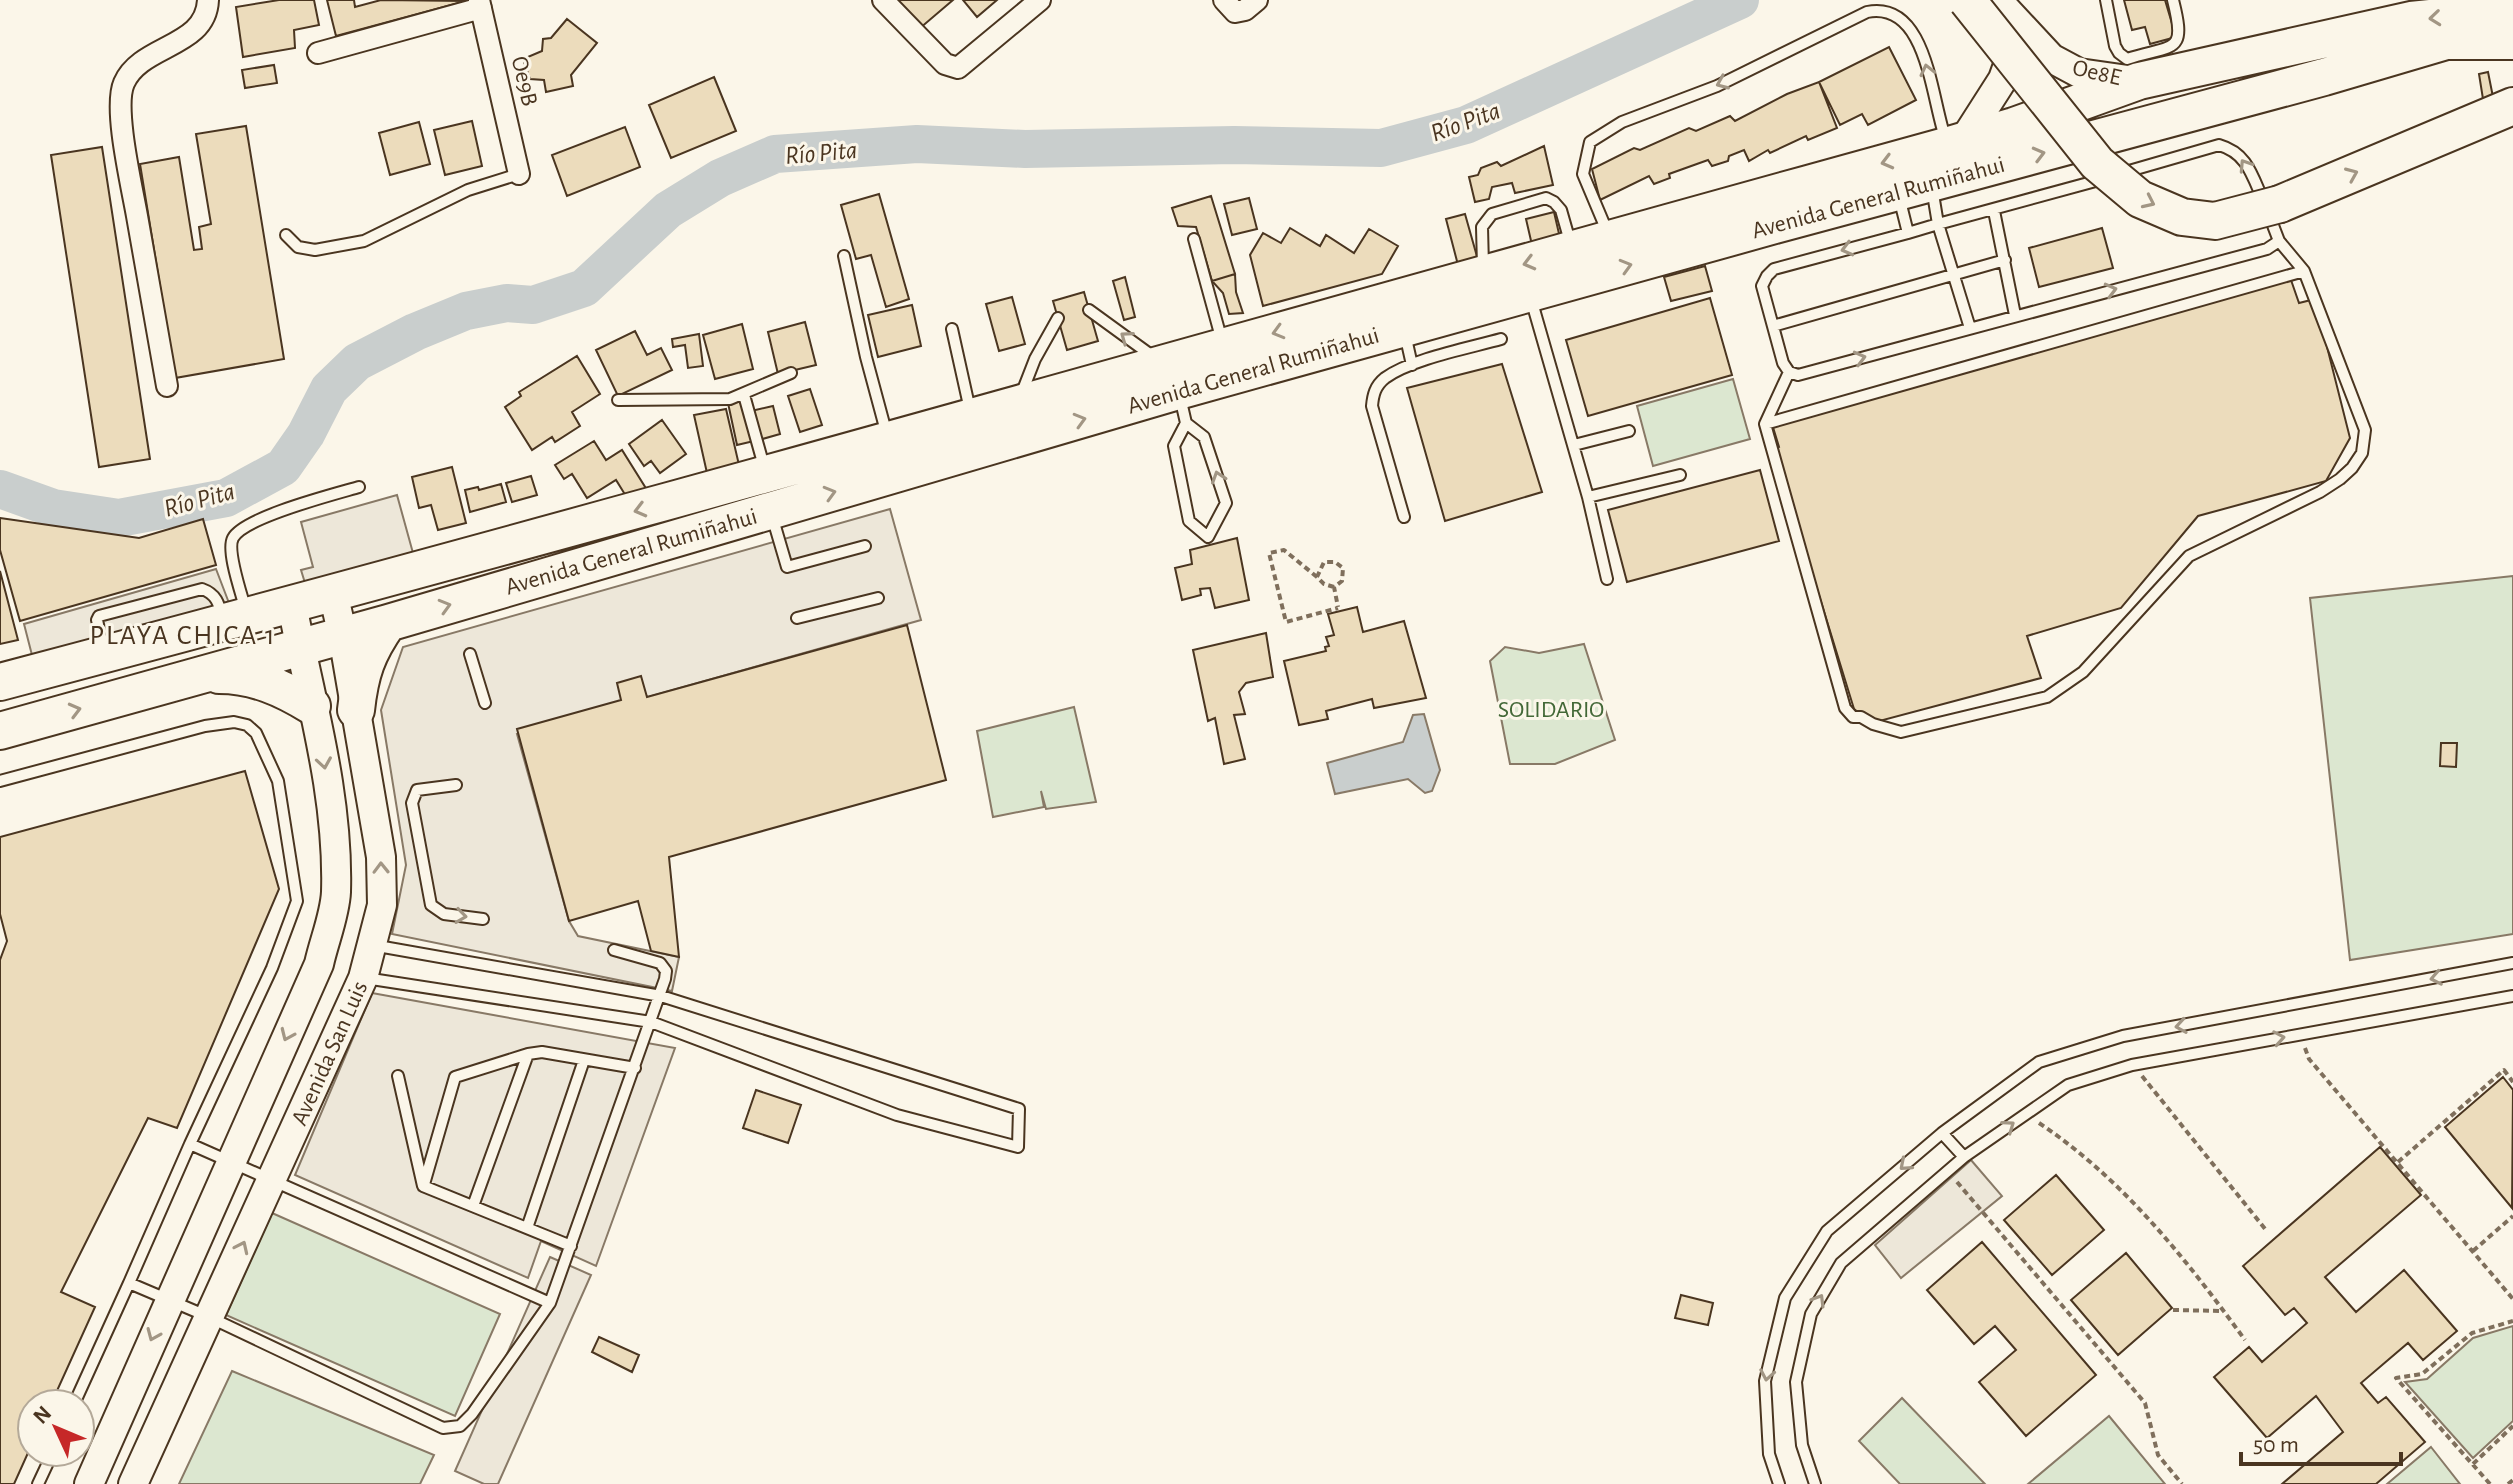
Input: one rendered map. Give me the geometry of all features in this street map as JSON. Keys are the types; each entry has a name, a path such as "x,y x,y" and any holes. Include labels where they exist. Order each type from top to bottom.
{"highway":[{"path":"1967,0 2097,163 2140,199 2182,217 2215,221 2280,204 2513,106"},
{"name":"Avenida General Rumiñahui","path":"0,731 388,623 768,493 888,441 972,416 1017,404 1176,392 1223,347 2014,126 2147,69 2411,20 2477,13 2513,14"},
{"name":"Avenida General Rumiñahui","path":"0,682 333,593 768,493 1176,392 2446,41 2513,41"},
{"path":"356,710 359,679 370,649 388,623"},
{"path":"206,675 234,675 262,681 288,691 312,706"}],"main road":[{"name":"Oe8E","path":"1997,0 2051,58 2079,73 2147,69"},
{"path":"1956,143 2003,79 2021,28"},
{"name":"Avenida San Luis","path":"133,1484 363,978 382,905 381,857 333,593"},
{"name":"Avenida San Luis","path":"89,1484 319,964 336,895 333,821 323,753 292,605"},
{"path":"319,964 363,978"}],"street":[{"path":"167,386 121,104 124,83 137,66 181,41 199,25 208,0"},
{"path":"883,0 945,64 958,68 1040,0"},
{"path":"1224,0 1235,12 1245,10 1257,0"},
{"path":"318,53 480,4"},
{"name":"Oe9B","path":"480,4 519,174"}],"lane":[{"path":"2106,0 2119,53 2147,69 2179,38 2173,0"},
{"path":"1612,240 1583,174 1590,142 1622,122 1728,81 1867,12 1882,8 1899,14 1908,22 1921,44 1939,120 1956,143"},
{"path":"1789,372 1765,424 1845,708 1853,717 1901,732 2047,697 2083,672 2189,556 2320,492 2352,468 2362,453 2365,430 2304,271 2279,241 2247,162 2234,150 2219,145 1994,211 1774,269 1767,276 1762,286 1783,363 1789,372 1798,375 2267,249 2279,241"},
{"path":"286,235 298,247 315,250 364,241 468,190 519,174"},
{"path":"1908,233 1914,187 1932,200 1970,328"},
{"path":"1485,275 1482,227 1486,220 1492,214 1546,198 1561,210 1573,251"},
{"path":"1994,211 2015,315"},
{"path":"1194,239 1223,347"},
{"path":"844,256 888,441"},
{"path":"1773,326 2005,260"},
{"path":"1765,424 2304,271"},
{"path":"1529,293 1574,445 1607,579"},
{"path":"1089,310 1176,392 1204,437 1226,503 1208,537 1189,521 1174,446 1176,392"},
{"path":"1017,404 1035,359 1058,318"},
{"path":"1403,328 1412,365"},
{"path":"952,329 972,416"},
{"path":"1404,517 1372,406 1374,392 1384,379 1412,365 1501,339"},
{"path":"618,400 730,399 791,373"},
{"path":"744,395 787,567 865,546"},
{"path":"1574,445 1629,431"},
{"path":"1588,497 1680,475"},
{"path":"236,620 231,551 233,538 242,528 290,507 359,487"},
{"path":"797,618 878,598"},
{"path":"470,654 485,703"},
{"path":"0,781 205,726 234,722 247,725 256,733 278,781 297,901 272,968 81,1388"},
{"path":"456,785 417,790 412,803 431,905 444,914 483,919"},
{"path":"363,978 651,1022 897,1115 1018,1147 1019,1109 661,996 372,945"},
{"path":"129,1283 209,1317 443,1428 460,1426 472,1414 550,1303 661,996 666,971 660,963 614,950"},
{"path":"1779,1484 1769,1454 1765,1381 1785,1298 1827,1231 1942,1133 2039,1062 2123,1036 2513,963"},
{"path":"1815,1484 1802,1445 1796,1382 1811,1314 1841,1263 1964,1157 2068,1085 2132,1065 2513,996"},
{"path":"423,1186 455,1077 542,1052 635,1068"},
{"path":"473,1206 528,1054"},
{"path":"527,1228 584,1060"},
{"path":"398,1076 423,1186"},
{"path":"1942,1133 1964,1157"},
{"path":"190,1144 550,1303"},
{"path":"423,1186 571,1246"}],"path":[{"path":"1284,550 1324,584 1334,587 1338,608 1286,622 1269,553 1284,550"},
{"path":"1317,577 1324,562 1335,562 1343,568 1342,581 1334,587"},
{"path":"2300,1035 2309,1059 2513,1299"},
{"path":"2132,1065 2266,1230"},
{"path":"2398,1162 2504,1070 2513,1082"},
{"path":"2026,1114 2069,1142 2115,1183 2186,1261 2245,1340"},
{"path":"1948,1171 2145,1403 2158,1455 2182,1484"},
{"path":"2473,1251 2513,1216"},
{"path":"2173,1310 2223,1311"},
{"path":"2490,1484 2396,1378 2422,1374 2472,1333 2513,1321"},
{"path":"2473,1464 2513,1426"},
{"path":"2508,1484 2513,1480"}],"green space":[{"path":"1733,379 1750,439 1653,466 1637,406"},
{"path":"2513,576 2513,934 2350,960 2310,598"},
{"name":"SOLIDARIO","path":"1584,644 1615,740 1555,764 1510,764 1490,661 1505,647 1539,653"},
{"path":"1074,707 1096,802 1046,809 1041,791 1044,807 993,817 977,731"},
{"path":"272,1213 500,1314 455,1416 226,1315"},
{"path":"2513,1326 2513,1421 2473,1458 2405,1382 2427,1379 2473,1338"},
{"path":"232,1371 434,1455 420,1484 179,1484"},
{"path":"1902,1398 1985,1484 1900,1484 1859,1441"},
{"path":"2109,1416 2165,1484 2028,1484"},
{"path":"2431,1447 2460,1484 2387,1484"}],"shaded area":[{"path":"397,495 413,553 305,583 301,570 313,567 301,522"},
{"path":"890,509 921,620 517,734 569,921 578,936 679,957 672,991 392,934 406,865 381,710 403,647"},
{"path":"216,569 229,603 33,659 24,624"},
{"path":"1424,714 1440,770 1432,791 1425,793 1408,779 1335,794 1327,763 1403,742 1413,715"},
{"path":"372,993 675,1048 596,1266 541,1241 528,1278 295,1175"},
{"path":"1971,1160 2002,1196 1901,1278 1875,1245"},
{"path":"550,1257 591,1275 498,1484 484,1484 455,1471"}],"building":[{"path":"279,0 314,0 319,25 294,30 295,48 243,57 236,7"},
{"path":"327,0 354,0 355,7 381,0 466,1 336,36"},
{"path":"887,0 953,0 919,29"},
{"path":"963,0 997,0 977,17"},
{"path":"2124,0 2165,0 2176,37 2150,44 2145,27 2132,30"},
{"path":"567,19 597,43 571,75 573,86 546,92 544,80 530,79 523,59 542,51 543,39 551,38"},
{"path":"1889,47 1916,100 1868,125 1862,114 1840,125 1819,82"},
{"path":"274,65 277,83 245,88 242,70"},
{"path":"2488,72 2493,97 2483,99 2479,74"},
{"path":"714,77 736,131 671,158 649,105"},
{"path":"1819,82 1837,128 1808,140 1806,136 1770,153 1768,150 1749,161 1744,150 1729,156 1728,161 1712,166 1708,160 1669,174 1670,178 1654,184 1649,176 1600,200 1592,169 1634,148 1640,150 1689,128 1696,131 1730,116 1735,121 1787,94"},
{"path":"472,121 482,166 445,175 434,130"},
{"path":"419,122 430,164 390,175 379,133"},
{"path":"246,126 284,359 175,378 140,164 179,157 194,250 202,249 199,227 211,224 196,134"},
{"path":"625,127 640,167 567,196 552,155"},
{"path":"1544,146 1553,185 1515,193 1512,183 1492,187 1489,199 1475,202 1469,177 1478,175 1481,168 1497,162 1501,166"},
{"path":"102,147 150,459 99,467 51,155"},
{"path":"879,194 909,299 886,307 871,255 856,259 841,205"},
{"path":"1211,196 1235,274 1212,281 1196,227 1178,226 1172,208"},
{"path":"1249,198 1257,229 1232,235 1224,204"},
{"path":"1554,212 1560,238 1532,245 1526,219"},
{"path":"1465,214 1478,260 1458,265 1446,219"},
{"path":"1290,228 1320,246 1326,235 1354,253 1369,229 1398,246 1382,274 1263,306 1250,255 1263,233 1281,243"},
{"path":"2102,228 2113,268 2039,287 2029,248"},
{"path":"1705,266 1712,291 1671,301 1664,277"},
{"path":"1235,274 1236,292 1243,313 1229,314 1223,293 1212,281"},
{"path":"1125,277 1135,317 1124,320 1113,281"},
{"path":"2291,280 2299,303 2315,299 2350,438 2326,481 2198,516 2121,608 2027,636 2041,678 1872,723 1854,709 1774,449 1779,447 1772,424"},
{"path":"1084,292 1098,341 1067,350 1053,301"},
{"path":"1012,297 1025,344 999,351 986,304"},
{"path":"1710,298 1732,375 1588,416 1566,340"},
{"path":"912,305 921,346 878,357 868,315"},
{"path":"805,322 816,365 778,374 768,332"},
{"path":"742,324 753,369 715,379 703,335"},
{"path":"635,331 647,355 661,348 672,370 618,396 596,350"},
{"path":"699,334 703,366 688,368 685,345 673,347 672,339"},
{"path":"577,356 600,394 572,412 580,426 555,442 552,437 532,450 505,407 521,396 519,392"},
{"path":"1502,364 1542,492 1445,521 1407,388"},
{"path":"810,389 822,425 800,432 788,396"},
{"path":"745,400 754,441 737,445 728,403"},
{"path":"773,406 780,434 759,440 751,411"},
{"path":"726,409 739,465 707,473 694,415"},
{"path":"662,420 686,454 660,473 651,461 644,466 629,444"},
{"path":"594,441 606,460 622,450 647,490 629,501 616,480 587,498 572,474 564,479 555,465"},
{"path":"452,467 466,523 438,530 431,505 419,508 412,477"},
{"path":"1760,470 1779,541 1627,582 1608,510"},
{"path":"531,476 537,495 512,502 506,483"},
{"path":"501,484 506,502 470,512 465,490"},
{"path":"0,518 139,538 203,519 216,565 20,621 0,550"},
{"path":"1237,538 1249,600 1215,608 1210,588 1200,589 1201,595 1182,600 1175,568 1192,564 1190,550"},
{"path":"0,571 18,640 0,644"},
{"path":"1357,607 1363,632 1404,621 1426,698 1374,708 1372,699 1326,711 1328,719 1299,725 1284,661 1326,651 1325,647 1329,646 1326,637 1334,635 1328,614"},
{"path":"907,625 946,780 669,857 679,957 651,951 638,901 569,921 517,729 621,700 617,683 641,676 647,697"},
{"path":"1266,633 1273,677 1246,683 1239,692 1245,714 1234,715 1245,759 1224,764 1215,718 1208,721 1193,650"},
{"path":"2441,743 2457,743 2456,767 2440,766"},
{"path":"245,771 279,889 177,1128 148,1118 61,1292 95,1307 58,1388 16,1388 16,1468 21,1468 14,1484 0,1484 0,960 7,941 0,914 0,837"},
{"path":"2503,1077 2513,1090 2512,1208 2445,1127"},
{"path":"756,1090 801,1105 788,1143 743,1128"},
{"path":"2380,1147 2421,1195 2325,1277 2356,1312 2404,1270 2457,1331 2423,1360 2408,1343 2361,1383 2378,1403 2386,1397 2425,1442 2376,1484 2282,1484 2343,1432 2316,1396 2267,1438 2214,1377 2249,1347 2262,1362 2307,1323 2294,1308 2285,1315 2243,1266"},
{"path":"2056,1175 2104,1230 2052,1275 2004,1220"},
{"path":"1982,1242 2096,1375 2026,1436 1979,1382 2016,1350 1995,1326 1974,1344 1927,1290"},
{"path":"2126,1253 2172,1308 2118,1355 2071,1300"},
{"path":"1681,1295 1713,1303 1708,1325 1675,1318"},
{"path":"599,1337 639,1355 632,1372 592,1352"}],"waterway":[{"name":"Río Pita","path":"0,489 53,508 119,518 226,498 283,467 306,434 329,389 357,362 415,332 466,311 507,303 533,305 584,288 668,210 720,178 775,154 917,144 1025,149 1234,145 1381,148 1466,125 1740,0"}],"district":[{"name":"PLAYA CHICA 1","path":"183,634"}]}
